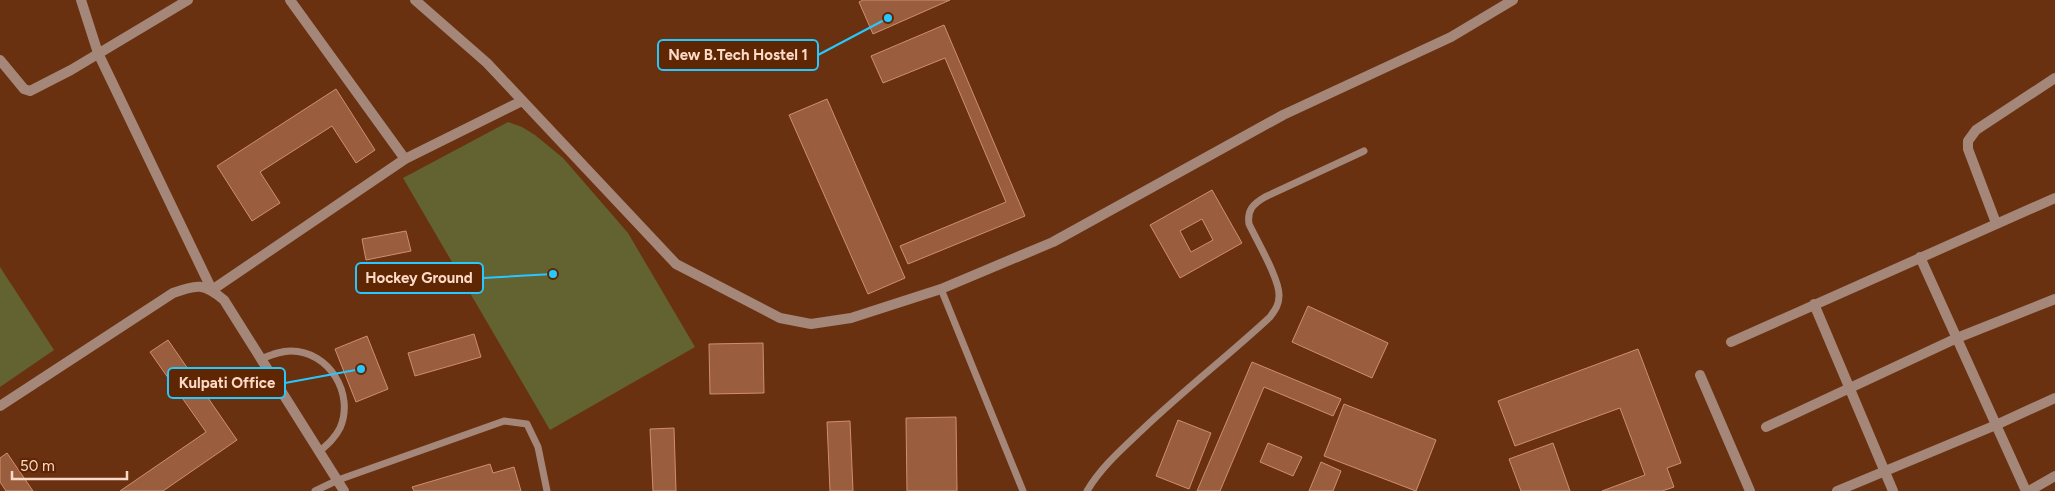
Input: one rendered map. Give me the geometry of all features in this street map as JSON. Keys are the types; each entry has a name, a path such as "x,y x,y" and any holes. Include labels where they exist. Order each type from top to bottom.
{"street":[{"path":"81,0 98,53 212,290 224,300 344,491"},
{"path":"0,60 24,89 30,91 57,78 188,0"},
{"path":"290,0 405,159"},
{"path":"415,0 487,63 676,264 780,318 811,324 851,318 940,289 1053,242 1283,115 1451,37 1513,0"},
{"path":"1996,223 1968,150 1968,141 1976,130 2055,78"},
{"path":"0,406 172,293 192,286 212,290 405,159 522,100"},
{"path":"1731,342 2055,198"},
{"path":"1920,257 2027,491 2055,476"},
{"path":"1766,427 1957,338 2055,298"},
{"path":"1814,304 1893,491"},
{"path":"1700,375 1750,491"},
{"path":"1837,491 1996,425 2055,398"}],"lane":[{"path":"1087,491 1094,479 1124,447 1170,404 1270,317 1277,307 1279,293 1276,281 1249,224 1248,216 1251,208 1265,197 1364,151"},
{"path":"940,289 1023,491"},
{"path":"261,359 276,353 291,351 306,354 320,360 340,383 344,398 344,414 340,428 331,441 320,451"},
{"path":"314,491 338,480 504,421 527,424 538,447 547,491"}],"shaded area":[{"path":"508,122 522,127 535,135 563,158 628,233 695,347 550,430 403,178"},
{"path":"0,267 54,350 0,387"}],"building":[{"path":"863,0 950,0 873,34 859,2"},
{"path":"944,25 1025,216 908,264 900,246 1006,202 945,58 883,83 871,56"},
{"path":"336,89 375,150 356,163 332,126 260,172 280,203 252,221 217,166"},
{"path":"827,99 905,278 868,294 789,115"},
{"path":"1212,190 1242,243 1180,278 1150,225","holes":["1202,219 1213,240 1191,252 1180,231"]},
{"path":"406,231 411,251 366,260 362,239"},
{"path":"1308,306 1388,343 1372,378 1292,342"},
{"path":"474,334 481,357 415,376 408,353"},
{"path":"367,336 388,389 356,402 335,349"},
{"path":"168,340 237,440 163,491 120,491 206,432 150,352"},
{"path":"763,343 764,393 710,394 709,344"},
{"path":"1638,349 1681,463 1667,468 1674,487 1662,491 1602,491 1645,475 1620,408 1515,446 1498,401"},
{"path":"1252,362 1341,399 1333,416 1264,387 1220,491 1197,491"},
{"path":"1344,404 1436,440 1416,491 1324,456"},
{"path":"956,417 957,491 907,491 906,418"},
{"path":"1178,420 1211,433 1189,489 1156,476"},
{"path":"850,421 853,491 830,491 827,422"},
{"path":"674,428 676,491 653,491 650,429"},
{"path":"1268,443 1302,457 1293,476 1260,462"},
{"path":"1553,443 1570,491 1521,491 1509,459"},
{"path":"7,453 33,491 6,491 0,482 0,458"},
{"path":"1321,462 1341,471 1333,491 1309,491"},
{"path":"490,464 493,473 514,467 521,491 414,491 412,487"}],"place":[{"name":"New B.Tech Hostel 1","path":"888,18"},
{"name":"Hockey Ground","path":"553,274"},
{"name":"Kulpati Office","path":"361,369"}]}
